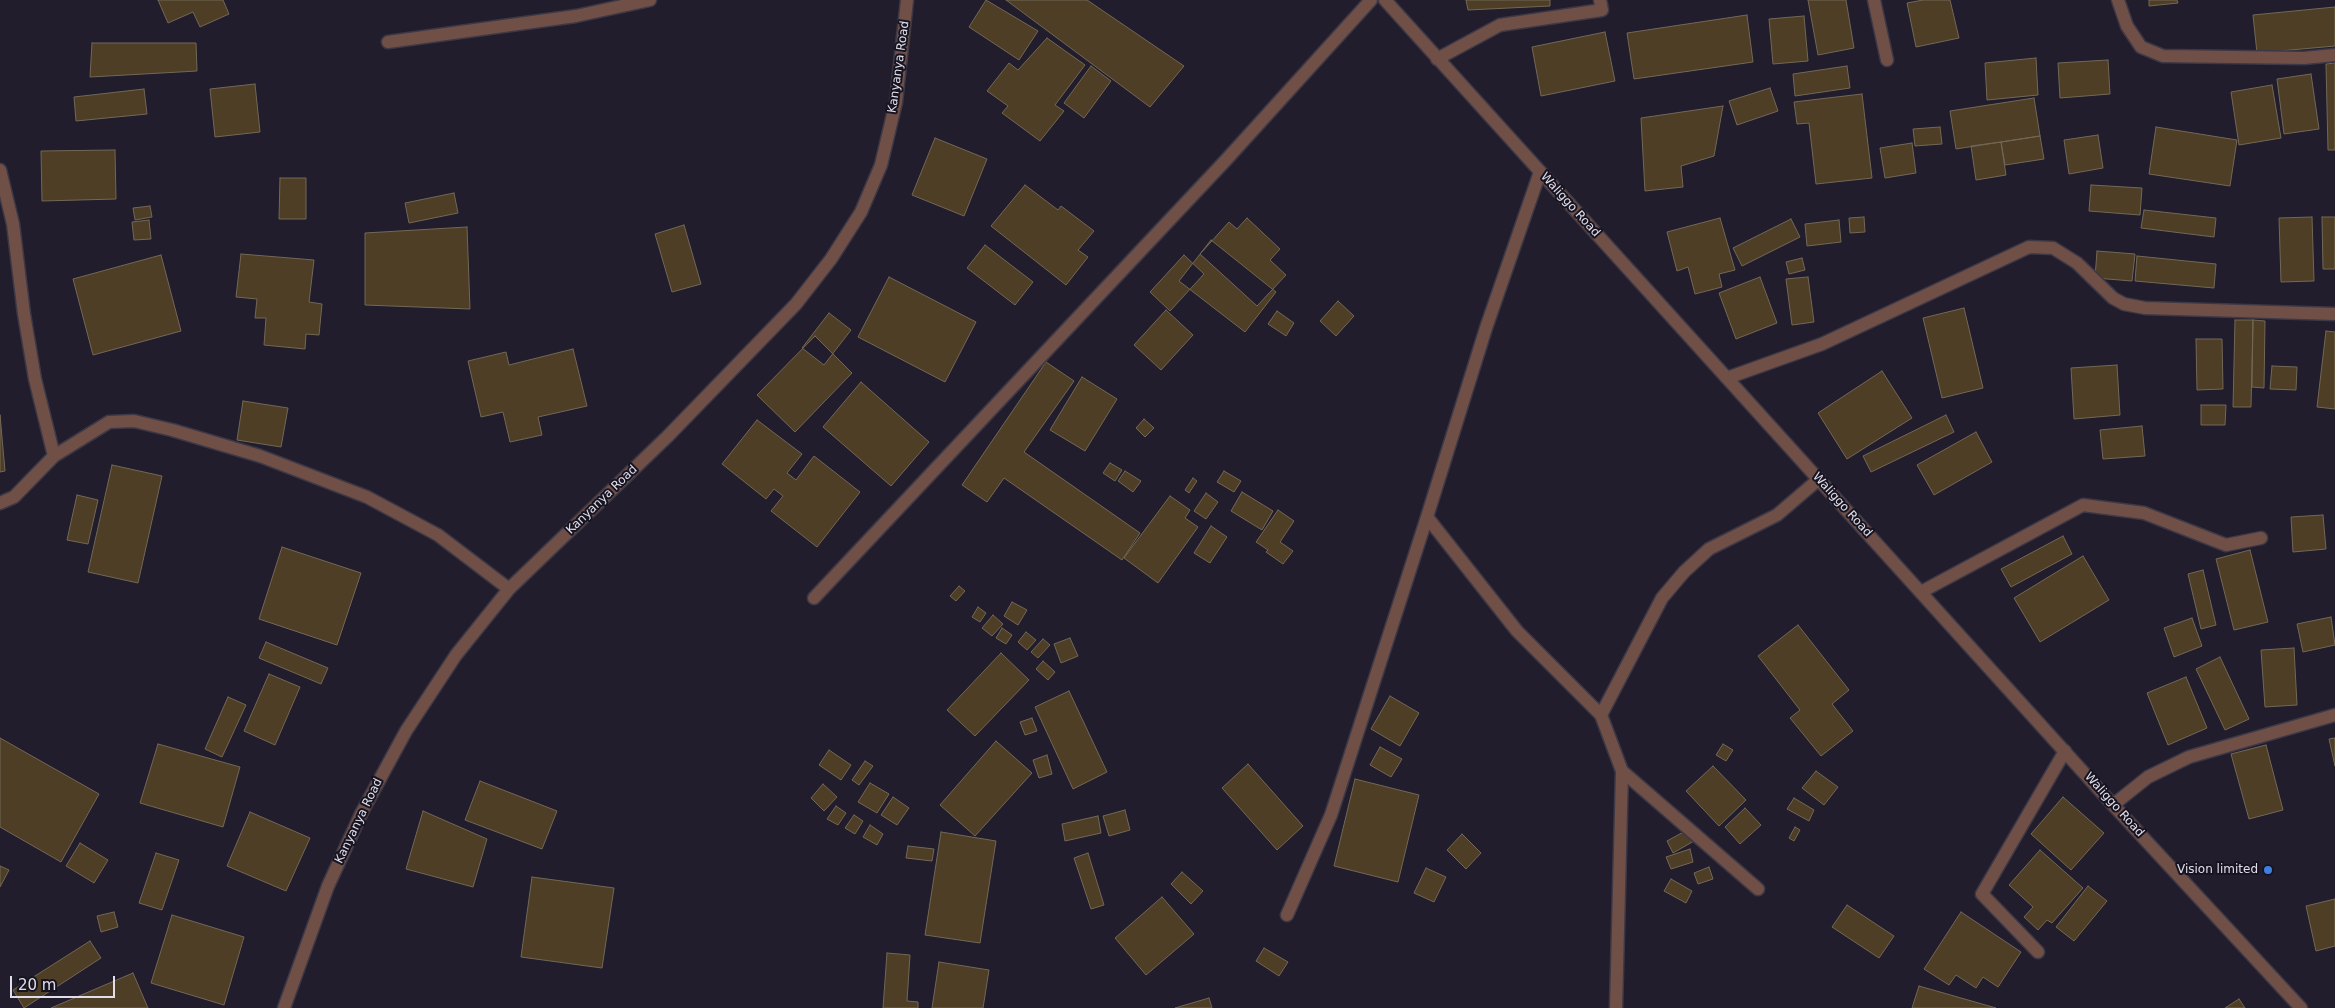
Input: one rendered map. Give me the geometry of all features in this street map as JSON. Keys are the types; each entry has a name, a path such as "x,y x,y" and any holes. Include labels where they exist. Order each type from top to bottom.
{"street":[{"path":"388,42 576,16 650,0"},
{"name":"Kanyanya Road","path":"284,1008 328,886 362,812 406,731 456,655 510,589 668,436 796,304 831,259 861,212 881,165 896,102 908,0"},
{"path":"814,598 1226,160 1371,0"},
{"name":"Waliggo Road","path":"1385,0 2113,805 2301,1008"},
{"path":"1437,59 1500,26 1602,10 1600,0"},
{"path":"1874,0 1887,60"},
{"path":"2118,0 2127,26 2141,47 2163,56 2304,58 2335,55"},
{"path":"0,170 13,224 24,314 35,379 54,456"},
{"path":"1287,915 1330,815 1428,517 1486,328 1540,172"},
{"path":"1727,378 1822,344 2029,247 2053,248 2077,263 2113,298 2124,304 2145,308 2335,314"},
{"path":"0,503 14,497 54,456 109,422 134,421 260,456 368,497 438,535 510,589"},
{"path":"1601,716 1662,598 1684,572 1709,549 1777,515 1819,479"},
{"path":"1921,592 2084,506 2144,513 2226,545 2261,538"},
{"path":"1428,517 1517,631 1601,716 1622,771 1616,1008"},
{"path":"2113,805 2148,777 2189,757 2335,715"},
{"path":"2038,952 1982,894 2065,751"},
{"path":"1622,771 1758,889"}],"building":[{"path":"158,0 223,0 229,14 200,27 193,12 168,23"},
{"path":"986,0 1038,31 1019,60 969,27"},
{"path":"1006,0 1087,0 1184,66 1150,107"},
{"path":"1466,0 1550,0 1550,6 1468,10"},
{"path":"1808,0 1846,0 1854,48 1818,55"},
{"path":"1923,0 1950,0 1959,38 1916,47 1907,3"},
{"path":"2149,0 2177,0 2178,3 2149,6"},
{"path":"2335,7 2335,46 2257,53 2253,15"},
{"path":"1747,15 1753,62 1634,79 1627,33"},
{"path":"1804,16 1808,61 1773,64 1769,19"},
{"path":"1605,32 1615,81 1541,96 1532,47"},
{"path":"1047,38 1085,65 1055,105 1064,111 1040,141 1002,113 1008,106 987,91 1009,63 1018,70"},
{"path":"92,43 196,43 197,71 90,77"},
{"path":"2036,58 2038,95 1987,100 1985,63"},
{"path":"2108,60 2110,94 2060,98 2058,63"},
{"path":"2335,63 2335,150 2328,150 2326,64"},
{"path":"1091,66 1111,81 1084,118 1064,103"},
{"path":"1847,66 1850,88 1795,96 1793,74"},
{"path":"2311,74 2319,129 2284,134 2277,79"},
{"path":"255,84 260,132 215,137 210,89"},
{"path":"2272,85 2281,138 2239,145 2231,92"},
{"path":"1770,88 1778,111 1737,125 1729,101"},
{"path":"144,89 147,114 76,121 74,97"},
{"path":"1862,94 1872,178 1816,184 1809,123 1797,124 1794,102"},
{"path":"2034,98 2040,136 1956,149 1950,111"},
{"path":"1723,106 1714,156 1681,166 1683,187 1645,191 1641,118"},
{"path":"1940,127 1942,144 1915,146 1913,129"},
{"path":"2156,127 2237,140 2230,186 2149,174"},
{"path":"2098,135 2103,168 2069,174 2064,140"},
{"path":"2040,136 2044,159 2005,165 2001,142"},
{"path":"935,138 987,159 964,216 912,195"},
{"path":"2001,142 2006,175 1976,180 1971,146"},
{"path":"1912,143 1916,173 1885,178 1880,148"},
{"path":"115,150 116,199 42,201 41,151"},
{"path":"280,178 306,178 306,219 279,219"},
{"path":"1025,185 1058,210 1061,206 1094,231 1078,250 1088,257 1066,285 991,226"},
{"path":"2091,185 2142,188 2140,215 2089,211"},
{"path":"454,193 458,213 409,223 405,203"},
{"path":"150,206 152,217 135,220 133,208"},
{"path":"2144,210 2216,218 2214,237 2141,228"},
{"path":"1864,217 1865,232 1850,233 1849,218"},
{"path":"2312,217 2314,281 2281,282 2279,218"},
{"path":"2322,217 2335,217 2335,269 2323,269"},
{"path":"1247,218 1280,249 1270,260 1286,275 1257,306 1200,254 1229,222 1237,229"},
{"path":"1720,218 1735,270 1719,274 1722,287 1695,294 1688,267 1677,271 1667,232"},
{"path":"1791,219 1800,237 1742,266 1733,248"},
{"path":"149,220 151,239 134,240 132,222"},
{"path":"1839,220 1841,242 1807,246 1805,224"},
{"path":"684,225 701,284 672,292 655,234"},
{"path":"467,227 470,309 365,305 365,233"},
{"path":"1211,240 1276,292 1245,332 1179,281"},
{"path":"985,245 1033,282 1015,305 967,268"},
{"path":"2097,251 2135,254 2132,281 2095,278"},
{"path":"241,254 314,260 309,302 322,304 319,335 306,334 305,349 264,345 266,318 255,318 257,299 236,297"},
{"path":"161,255 181,331 93,355 73,279"},
{"path":"1184,255 1204,274 1170,311 1150,292"},
{"path":"2137,256 2216,264 2214,288 2135,281"},
{"path":"1802,258 1805,270 1789,274 1786,262"},
{"path":"889,277 976,322 945,382 858,337"},
{"path":"1760,277 1777,323 1736,339 1719,293"},
{"path":"1808,277 1814,322 1792,325 1786,279"},
{"path":"1338,301 1354,316 1336,336 1320,321"},
{"path":"1964,308 1983,388 1942,398 1923,318"},
{"path":"1166,310 1193,335 1161,370 1134,345"},
{"path":"1277,311 1294,323 1286,336 1268,324"},
{"path":"829,313 851,330 824,365 802,348"},
{"path":"2235,320 2253,320 2251,407 2233,407"},
{"path":"2253,320 2265,321 2264,388 2252,387"},
{"path":"2326,331 2335,332 2335,409 2317,407"},
{"path":"815,336 852,373 795,432 757,395"},
{"path":"2196,339 2222,339 2223,389 2197,390"},
{"path":"573,349 587,406 538,417 542,435 510,442 503,412 481,417 468,361 506,352 509,365"},
{"path":"1046,362 1074,381 1024,452 1140,533 1122,560 1004,478 987,502 962,485"},
{"path":"2117,365 2120,415 2074,419 2071,368"},
{"path":"2272,366 2297,367 2296,390 2270,389"},
{"path":"1882,371 1912,418 1847,459 1818,413"},
{"path":"1082,377 1117,399 1085,451 1050,430"},
{"path":"861,382 929,442 891,486 823,427"},
{"path":"243,401 288,408 281,447 237,440"},
{"path":"2201,405 2226,405 2225,425 2201,425"},
{"path":"0,415 5,471 0,472"},
{"path":"1946,415 1954,432 1871,472 1863,456"},
{"path":"1144,419 1154,428 1145,437 1136,428"},
{"path":"757,420 802,454 787,473 796,480 814,456 860,492 817,547 771,511 783,496 774,489 766,499 722,464"},
{"path":"2142,426 2145,456 2103,459 2100,430"},
{"path":"1976,432 1992,462 1934,495 1917,465"},
{"path":"1110,463 1122,470 1115,481 1103,473"},
{"path":"112,465 162,476 138,583 88,572"},
{"path":"1125,471 1141,481 1133,492 1118,481"},
{"path":"1224,471 1241,481 1234,492 1217,482"},
{"path":"1193,478 1197,481 1189,493 1185,490"},
{"path":"1242,492 1273,511 1262,530 1231,511"},
{"path":"1206,493 1218,502 1206,519 1194,511"},
{"path":"77,495 98,500 88,544 67,540"},
{"path":"1170,496 1190,510 1185,518 1198,527 1158,583 1124,558"},
{"path":"1278,510 1294,521 1280,542 1293,551 1283,564 1256,542"},
{"path":"2323,515 2326,549 2293,552 2291,517"},
{"path":"1211,526 1227,537 1210,563 1194,553"},
{"path":"2063,536 2072,554 2011,587 2001,569"},
{"path":"282,547 361,573 337,645 259,619"},
{"path":"2250,550 2268,622 2234,630 2216,559"},
{"path":"2083,556 2109,600 2040,642 2014,598"},
{"path":"2203,570 2216,625 2201,629 2188,574"},
{"path":"959,586 965,591 956,601 950,596"},
{"path":"1012,602 1027,610 1018,625 1004,616"},
{"path":"978,607 986,613 980,622 972,617"},
{"path":"993,615 1003,624 992,636 982,628"},
{"path":"2331,617 2335,645 2303,652 2297,624"},
{"path":"2192,618 2202,646 2174,657 2164,628"},
{"path":"1798,625 1849,690 1832,704 1853,731 1821,756 1790,718 1800,710 1758,656"},
{"path":"1002,628 1012,635 1006,644 996,638"},
{"path":"1026,632 1036,640 1027,650 1018,642"},
{"path":"1070,638 1078,656 1061,663 1054,644"},
{"path":"1043,639 1050,645 1038,658 1031,652"},
{"path":"266,642 328,668 321,684 259,658"},
{"path":"2294,648 2297,705 2265,707 2261,650"},
{"path":"1001,653 1029,680 975,736 947,710"},
{"path":"2220,657 2249,719 2225,730 2196,669"},
{"path":"1043,661 1055,672 1048,680 1036,669"},
{"path":"269,674 300,687 275,745 244,731"},
{"path":"2186,677 2207,728 2168,745 2147,693"},
{"path":"1069,691 1107,772 1073,789 1035,707"},
{"path":"1390,696 1419,713 1400,746 1371,729"},
{"path":"228,697 246,705 222,757 205,749"},
{"path":"1032,718 1037,731 1025,735 1020,722"},
{"path":"0,738 99,794 61,862 0,827"},
{"path":"2335,738 2335,766 2329,739"},
{"path":"996,741 1032,773 975,836 940,805"},
{"path":"158,744 240,767 223,827 140,803"},
{"path":"1723,744 1733,750 1726,761 1716,755"},
{"path":"2266,745 2283,810 2249,819 2231,754"},
{"path":"1380,747 1402,759 1391,777 1370,765"},
{"path":"829,750 851,765 841,780 819,765"},
{"path":"1047,755 1052,774 1039,778 1033,760"},
{"path":"865,761 873,766 859,785 852,780"},
{"path":"1248,764 1303,826 1277,850 1222,788"},
{"path":"1713,766 1746,800 1719,826 1686,791"},
{"path":"1816,771 1838,787 1824,805 1802,788"},
{"path":"1355,779 1419,795 1398,882 1334,866"},
{"path":"480,781 557,811 542,849 465,820"},
{"path":"870,783 889,794 877,813 858,802"},
{"path":"823,784 837,797 824,811 811,798"},
{"path":"893,797 909,808 897,825 881,815"},
{"path":"2063,797 2104,833 2071,870 2031,834"},
{"path":"1794,798 1814,810 1809,821 1787,809"},
{"path":"836,806 846,813 838,825 827,819"},
{"path":"1745,808 1761,825 1740,844 1725,827"},
{"path":"1125,810 1130,830 1109,836 1103,816"},
{"path":"423,811 487,839 473,887 406,869"},
{"path":"250,812 310,838 286,891 227,866"},
{"path":"854,815 863,821 855,834 845,828"},
{"path":"1098,816 1101,833 1065,841 1062,824"},
{"path":"870,825 883,834 877,845 863,837"},
{"path":"1795,827 1800,830 1794,841 1789,838"},
{"path":"1687,830 1694,841 1673,853 1667,841"},
{"path":"941,832 996,841 980,943 925,935"},
{"path":"1462,834 1481,853 1466,869 1447,850"},
{"path":"80,843 108,860 94,883 66,866"},
{"path":"908,846 934,849 932,861 906,858"},
{"path":"1690,849 1693,862 1671,869 1666,857"},
{"path":"2040,850 2083,888 2052,923 2047,920 2038,930 2024,917 2033,907 2009,885"},
{"path":"156,853 179,860 162,910 139,903"},
{"path":"1088,853 1104,905 1091,909 1074,858"},
{"path":"0,866 9,870 0,887"},
{"path":"1709,867 1713,879 1698,884 1694,873"},
{"path":"1426,868 1446,877 1434,902 1414,893"},
{"path":"1182,872 1203,891 1191,904 1171,884"},
{"path":"532,877 614,888 602,968 521,957"},
{"path":"1671,879 1692,891 1686,903 1664,891"},
{"path":"2088,886 2107,901 2074,941 2056,927"},
{"path":"1162,897 1194,934 1146,975 1115,938"},
{"path":"2335,899 2335,946 2316,951 2306,906"},
{"path":"1847,905 1894,936 1879,958 1832,927"},
{"path":"114,912 118,927 101,932 97,916"},
{"path":"1961,912 2021,952 1998,987 1983,977 1976,988 1956,975 1949,985 1924,969"},
{"path":"172,915 244,937 224,1005 151,983"},
{"path":"90,941 101,958 24,1008 13,990"},
{"path":"1264,948 1288,962 1279,976 1256,961"},
{"path":"887,953 910,955 907,1001 918,1002 918,1008 883,1008"},
{"path":"939,962 989,970 983,1008 932,1008"},
{"path":"133,973 148,1008 51,1008"},
{"path":"1919,986 1996,1008 1912,1008"},
{"path":"1209,998 1212,1008 1175,1008"},
{"path":"2239,999 2245,1008 2225,1008"}],"place":[{"name":"Vision limited","path":"2268,870"}]}
